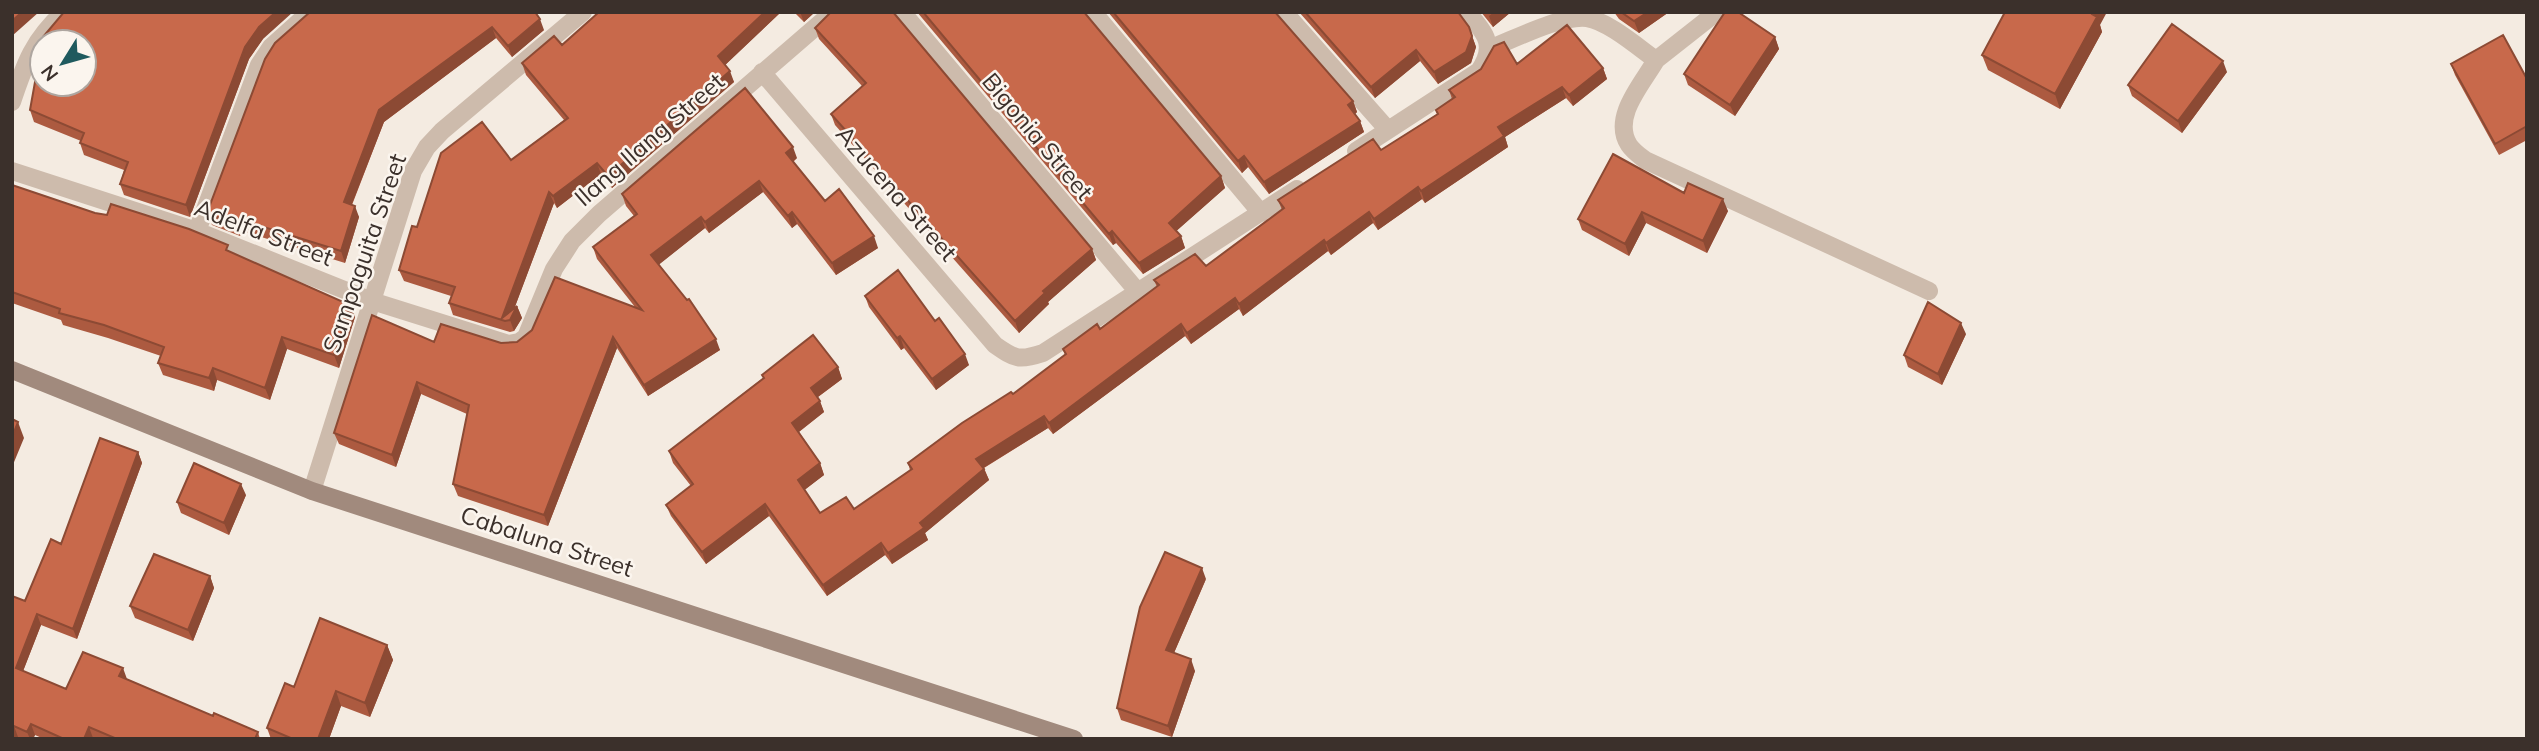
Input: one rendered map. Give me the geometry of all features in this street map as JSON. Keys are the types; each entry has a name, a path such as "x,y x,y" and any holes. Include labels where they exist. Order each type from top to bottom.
{"main road":[{"name":"Cabaluna Street","path":"12,370 312,491 1074,739"}],"street":[{"path":"12,102 33,47 64,12"},
{"path":"197,231 259,65 271,47 310,12"},
{"name":"Sampaguita Street","path":"312,491 414,171 427,147 442,131 583,12"},
{"name":"Ilang Ilang Street","path":"531,327 554,269 572,241 599,214 832,12"},
{"name":"Bigonia Street","path":"902,12 1138,292"},
{"path":"1093,12 1261,213"},
{"path":"1284,12 1388,130"},
{"path":"1342,160 1479,71 1486,61 1489,49 1482,30 1467,12"},
{"path":"1717,12 1657,60 1625,113 1624,131 1630,145 1645,160 1929,291"},
{"path":"1489,49 1567,19 1588,18 1604,25 1657,60"},
{"name":"Azucena Street","path":"762,72 995,345 1013,358 1026,359 1043,353 1138,292"},
{"name":"Adelfa Street","path":"12,171 197,231 372,301 509,344 526,337 531,327"},
{"path":"1138,292 1307,183"}],"building":[{"path":"12,12 22,12 12,21"},
{"path":"64,12 276,12 259,27 245,47 186,205 120,184 128,162 80,143 84,133 30,110 32,98 98,98 98,28 51,28"},
{"path":"310,12 535,12 540,19 508,46 492,27 379,110 344,202 355,206 341,251 238,219 236,225 207,213 265,59 275,43"},
{"path":"599,12 765,12 718,56 730,71 608,176 597,163 553,196 549,192 502,318 517,306 510,320 505,321 449,303 455,287 399,270 412,226 417,227 441,153 482,122 511,160 568,118 522,63 554,36 562,45"},
{"path":"831,12 893,12 1092,249 1043,291 1045,293 1015,321 831,114 866,83 815,28"},
{"path":"923,12 1084,12 1221,176 1169,223 1181,236 1139,263 1112,231 1109,234"},
{"path":"1113,12 1275,12 1353,101 1348,105 1360,121 1264,182 1244,156 1238,161"},
{"path":"1305,12 1458,12 1472,36 1466,52 1434,72 1416,50 1371,87"},
{"path":"1621,12 1648,12 1634,21"},
{"path":"1725,12 1738,12 1775,37 1730,105 1684,74"},
{"path":"2005,12 2093,12 2097,17 2055,94 1982,55"},
{"path":"2172,24 2223,61 2178,121 2128,85"},
{"path":"1567,25 1603,68 1569,95 1562,87 1498,127 1504,136 1421,191 1418,187 1374,219 1369,212 1326,243 1324,240 1239,304 1235,298 1187,333 1181,324 1049,423 1044,416 976,459 984,469 920,523 924,528 888,553 881,543 823,585 765,504 702,552 666,505 693,484 669,451 764,378 762,375 813,335 838,367 811,388 820,401 792,423 820,463 798,480 820,513 846,497 854,509 912,469 908,463 962,423 1011,392 1013,394 1066,354 1063,349 1097,324 1100,329 1159,285 1154,280 1195,254 1206,266 1284,208 1278,200 1373,139 1381,150 1438,114 1436,110 1455,97 1449,90 1481,69 1494,46 1504,42 1517,64"},
{"path":"2503,35 2527,79 2527,126 2495,144 2451,64"},
{"path":"745,88 793,147 786,153 825,201 839,189 874,236 832,263 792,212 788,216 759,181 705,222 701,217 651,255 687,300 689,299 716,339 644,385 613,337 544,515 453,484 469,405 417,382 392,455 334,433 372,315 434,342 441,324 501,343 517,342 532,330 555,277 642,310 593,247 637,214 622,194"},
{"path":"1613,154 1684,193 1688,183 1723,199 1703,241 1642,212 1625,244 1578,219"},
{"path":"12,185 95,213 107,215 111,204 189,229 228,245 226,250 350,305 334,355 282,337 265,388 213,368 209,378 158,363 164,347 104,325 59,313 60,309 12,292"},
{"path":"898,270 935,321 939,318 965,354 932,379 900,336 897,338 865,296"},
{"path":"1928,302 1961,323 1938,374 1904,355"},
{"path":"12,419 18,422 12,437"},
{"path":"100,438 138,452 73,629 37,614 16,668 66,689 83,652 123,668 119,676 258,732 255,739 117,739 89,727 84,739 64,739 31,724 27,732 14,726 12,730 12,596 25,601 51,539 61,544"},
{"path":"194,463 241,484 224,523 177,502"},
{"path":"1165,552 1202,568 1166,650 1191,659 1168,726 1117,708 1140,607"},
{"path":"154,554 210,576 188,630 130,606"},
{"path":"320,618 387,645 365,703 336,691 318,739 293,739 267,728 285,683 294,687"}]}
